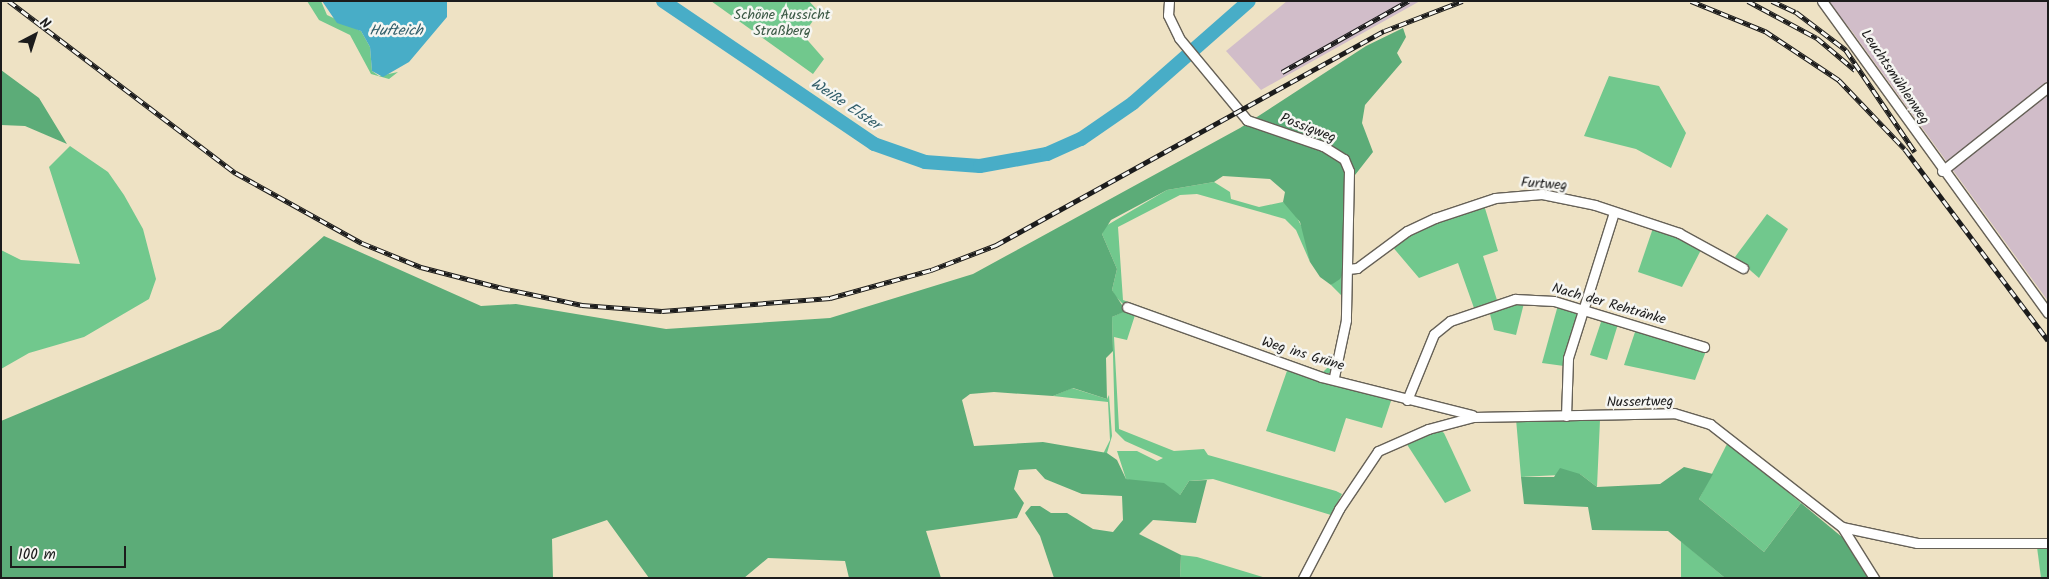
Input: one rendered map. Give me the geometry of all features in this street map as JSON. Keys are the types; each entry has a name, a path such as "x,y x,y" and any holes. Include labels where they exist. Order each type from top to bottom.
{"street":[{"name":"Possigweg","path":"1168,1 1170,21 1179,38 1248,120 1323,146 1344,160 1350,184 1348,269 1343,346 1334,377"},
{"name":"Leuchtsmühlenweg","path":"1822,1 1942,171 2048,313"},
{"path":"1942,171 2048,86"},
{"name":"Furtweg","path":"1348,269 1357,268 1406,231 1495,198 1560,196 1614,212 1704,243 1743,268"},
{"path":"1566,416 1564,379 1583,310 1614,212"},
{"name":"Nach der Rehtränke","path":"1408,400 1428,343 1450,321 1528,297 1583,310 1704,347"},
{"name":"Weg ins Grüne","path":"1127,307 1281,363 1473,417"},
{"name":"Nussertweg","path":"1303,578 1339,509 1378,451 1428,429 1473,417 1674,413 1702,421 1842,527 1917,543 2048,543"},
{"path":"1842,527 1846,540 1874,578"}],"shaded area":[{"path":"1287,1 1420,1 1261,90 1226,51"},
{"path":"1827,1 2048,1 2048,301 1851,30"}],"green space":[{"path":"307,1 321,1 327,15 361,31 370,47 372,71 379,76 398,72 389,79 371,74 350,35 319,20"},
{"name":"Schöne Aussicht Straßberg","path":"711,1 809,1 819,12 803,35 824,59 813,74"},
{"path":"1403,28 1406,37 1397,53 1402,62 1365,105 1362,123 1373,152 1355,175 1344,272 1340,279 1331,285 1320,277 1310,262 1300,222 1283,202 1285,192 1270,179 1223,176 1214,182 1167,190 1111,220 1102,234 1117,269 1112,290 1126,311 1112,317 1113,351 1106,358 1107,399 1073,388 1053,396 994,392 970,394 962,400 974,446 1043,442 1107,453 1117,460 1126,479 1164,483 1180,495 1189,481 1207,480 1196,523 1153,520 1139,534 1181,555 1180,578 1054,578 1040,536 1025,513 1031,506 1040,506 1051,513 1067,513 1093,529 1113,532 1123,520 1122,496 1082,494 1045,479 1036,469 1019,470 1014,489 1024,503 1017,518 926,531 941,578 849,578 845,561 768,558 744,578 649,578 607,520 552,539 553,578 1,578 1,421 220,329 324,236 481,306 516,304 666,329 830,318 973,274 1240,128 1366,46"},
{"path":"1,70 39,98 67,144 25,126 1,125"},
{"path":"1609,76 1659,86 1686,133 1671,168 1636,149 1584,136"},
{"path":"70,146 108,172 124,195 143,229 156,279 149,299 84,337 29,353 1,369 1,250 21,260 80,264 49,167"},
{"path":"1214,182 1230,192 1231,199 1259,207 1283,202 1292,208 1307,237 1310,262 1296,230 1285,219 1197,194 1180,195 1118,227 1123,300 1323,372 1336,359 1341,332 1342,296 1331,285 1344,272 1342,344 1331,373 1320,374 1289,364 1124,305 1115,296 1112,290 1117,269 1102,234 1104,227 1167,190"},
{"path":"1484,205 1498,251 1483,256 1497,300 1474,308 1458,263 1419,278 1391,245 1411,230"},
{"path":"1767,214 1788,229 1759,278 1735,257"},
{"path":"1653,228 1703,246 1682,287 1638,272"},
{"path":"1525,299 1516,335 1494,330 1489,310"},
{"path":"1558,305 1575,310 1577,316 1564,366 1542,363"},
{"path":"1127,310 1136,312 1127,340 1114,337 1119,429 1174,451 1204,449 1208,455 1336,491 1342,494 1331,515 1213,479 1189,481 1180,495 1126,479 1117,451 1137,451 1157,461 1163,458 1125,441 1115,431 1112,317"},
{"path":"1602,319 1618,324 1607,360 1590,355"},
{"path":"1636,329 1706,351 1695,380 1624,365"},
{"path":"1288,368 1392,398 1382,428 1346,418 1335,452 1266,431"},
{"path":"1072,388 1107,399 1109,395 1112,436 1107,453 1103,454 1110,440 1108,402 1053,396"},
{"path":"1516,419 1600,420 1597,487 1580,474 1521,477"},
{"path":"1436,428 1444,433 1471,491 1445,503 1406,443"},
{"path":"1728,442 1801,503 1764,552 1699,499"},
{"path":"1684,467 1713,474 1699,499 1764,552 1801,503 1842,537 1871,578 1725,578 1668,531 1592,530 1588,507 1524,504 1521,477 1554,477 1560,468 1580,474 1597,487 1660,484"},
{"path":"1681,541 1725,578 1681,578"},
{"path":"2037,547 2048,547 2048,578 2041,578"},
{"path":"1181,555 1197,557 1266,578 1180,578"}],"water":[{"name":"Hufteich","path":"322,1 447,1 447,17 409,62 383,77 372,71 370,47 361,31 337,23"}],"waterway":[{"name":"Weiße Elster","path":"663,1 874,144 925,162 980,166 1047,154 1081,139 1133,103 1249,1"}],"railway":[{"path":"9,1 236,173 362,243 421,267 502,288 582,305 662,311 830,298 931,270 996,245 1384,31 1462,1"},
{"path":"1282,72 1408,1"},
{"path":"1691,1 1765,31 1839,80 1905,149 2048,340"},
{"path":"1748,1 1817,38 1855,70"},
{"path":"1772,1 1796,12 1846,50 1915,152"}]}
